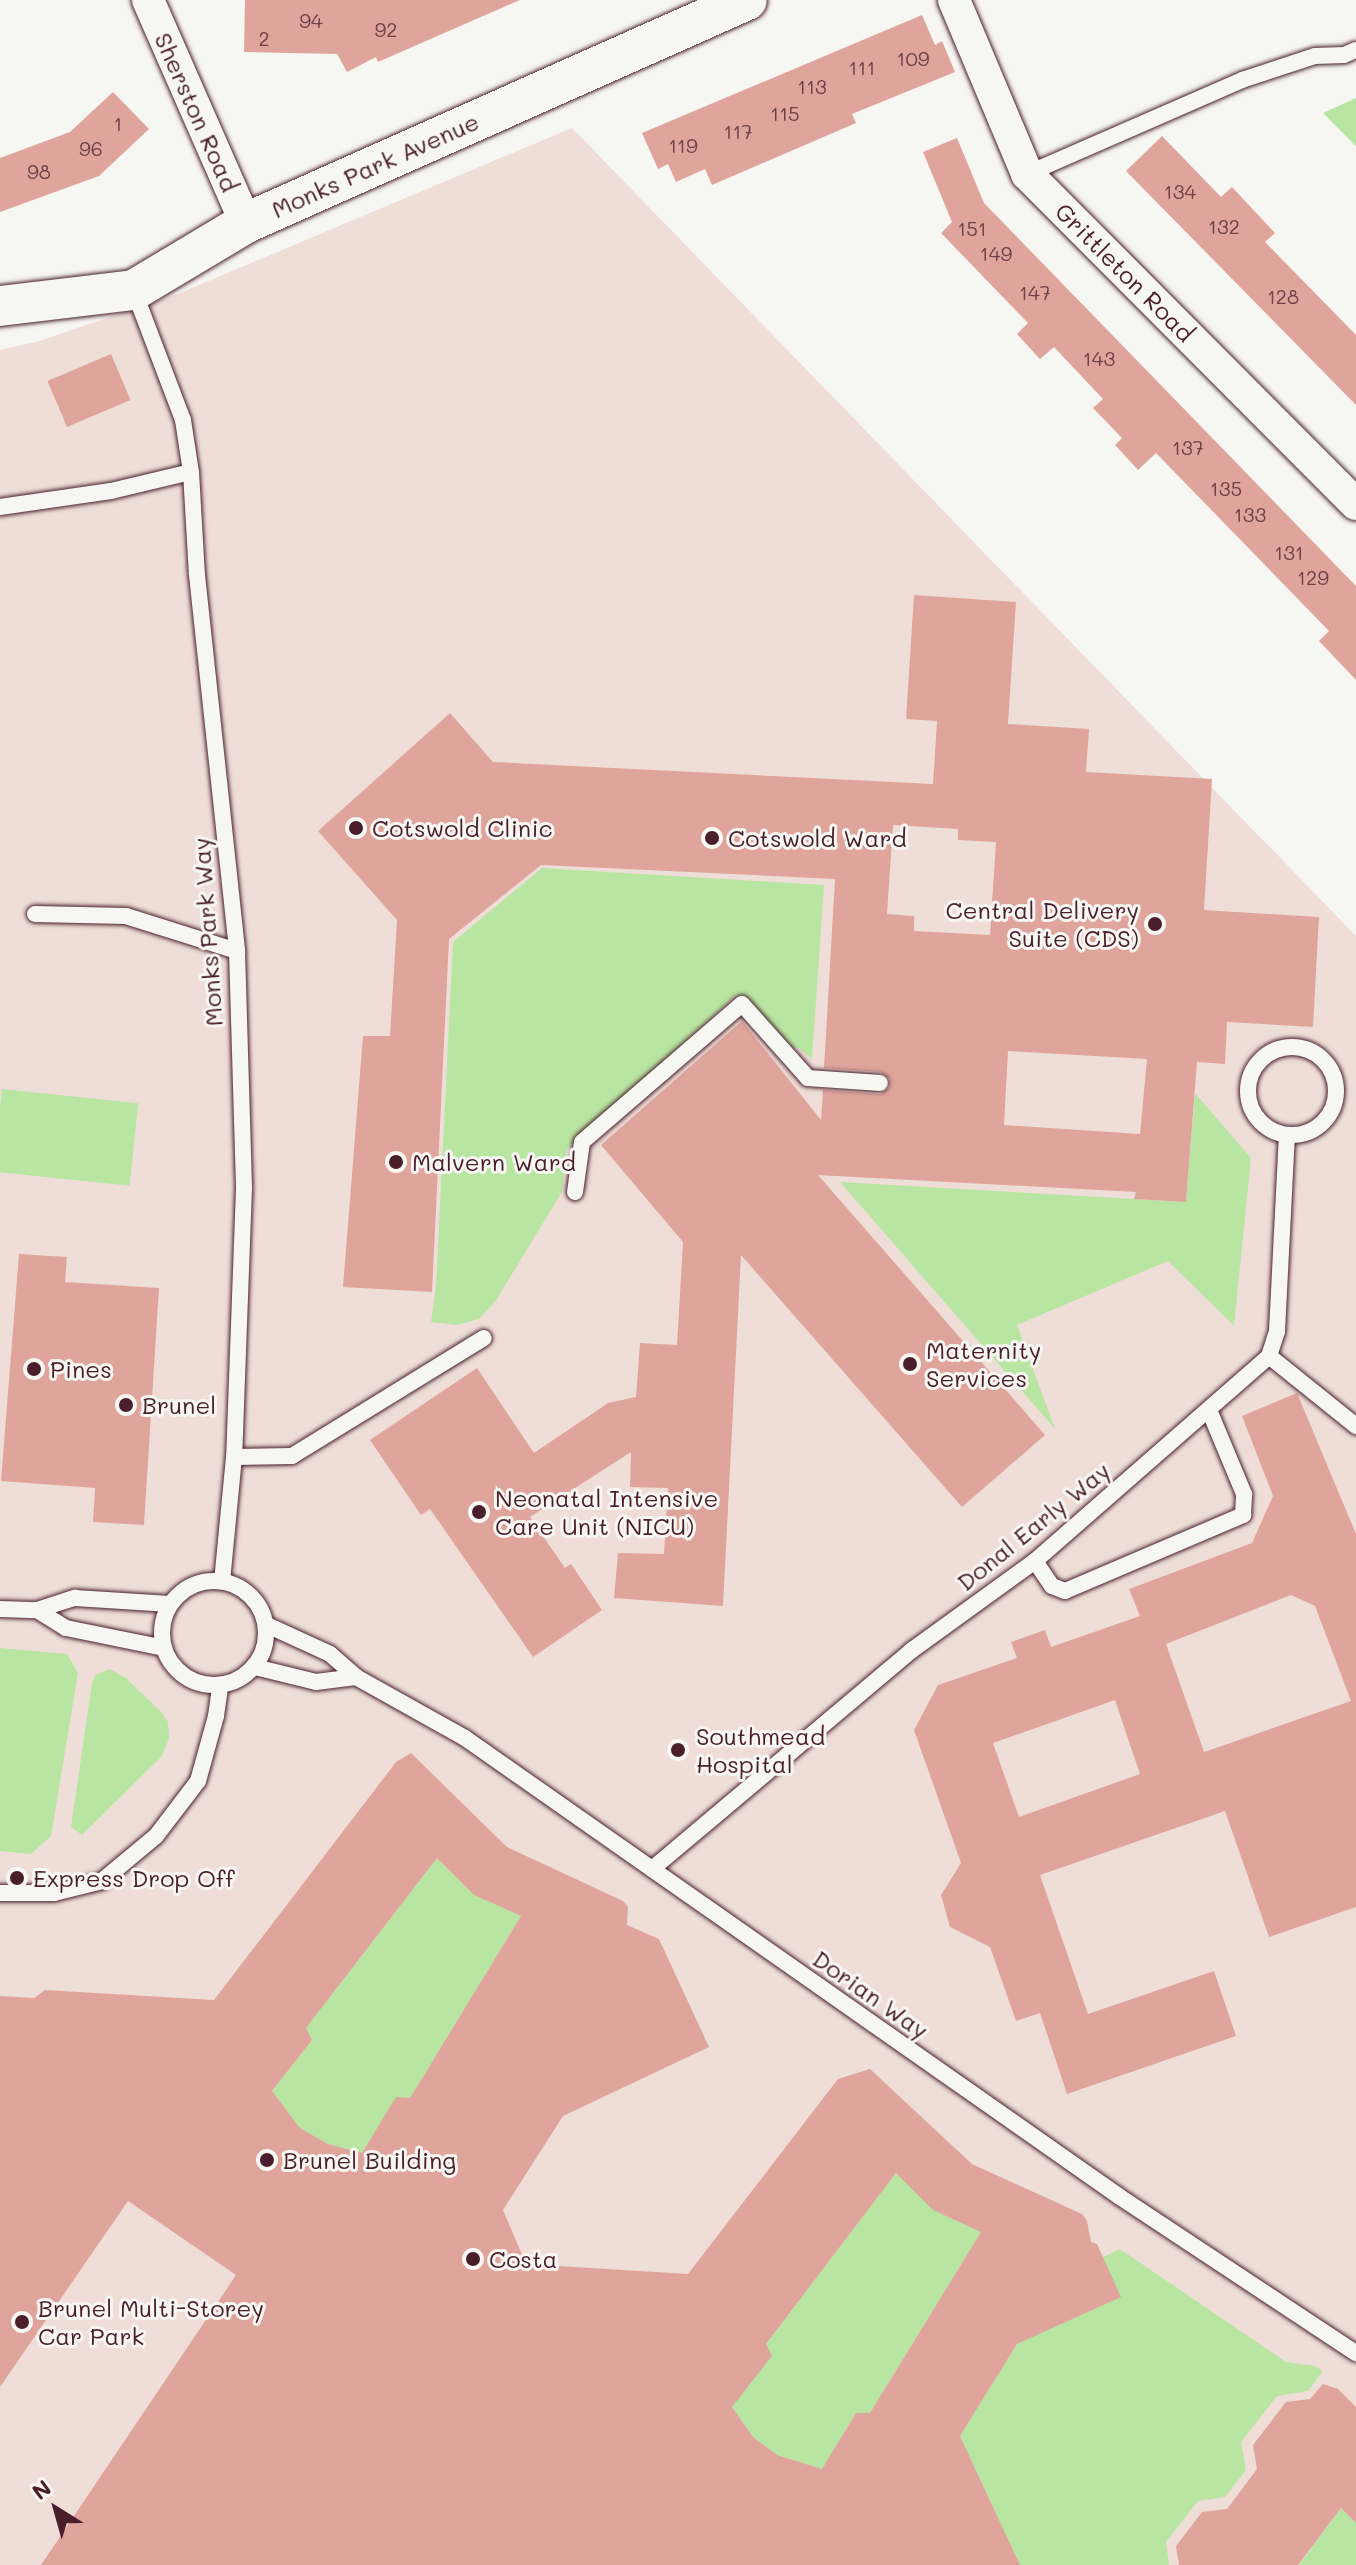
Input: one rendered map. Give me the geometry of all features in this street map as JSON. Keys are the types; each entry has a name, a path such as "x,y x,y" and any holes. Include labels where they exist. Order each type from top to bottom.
{"street":[{"name":"Sherston Road","path":"148,0 246,223"},
{"name":"Monks Park Avenue","path":"0,306 134,290 246,223 747,0"},
{"name":"Grittleton Road","path":"954,0 1027,174 1356,504"}],"lane":[{"path":"1027,174 1242,80 1315,56 1344,55 1356,50"},
{"name":"Monks Park Way","path":"134,290 183,420 191,472 197,575 237,951 244,1188 234,1457 222,1581"},
{"path":"0,507 111,491 191,472"},
{"path":"35,914 126,916 237,951"},
{"path":"575,1192 582,1142 742,1004 808,1078 880,1083"},
{"path":"1290,1047 1316,1054 1327,1064 1336,1095 1332,1110 1319,1124 1310,1131 1287,1135 1267,1128 1256,1117 1248,1086 1263,1057 1290,1047"},
{"path":"1287,1135 1277,1331 1269,1356 1356,1426"},
{"path":"234,1457 292,1456 484,1338"},
{"name":"Donal Early Way","path":"652,1869 912,1650 1035,1561 1269,1356"},
{"path":"1035,1561 1052,1586 1065,1591 1243,1515 1244,1494 1209,1410"},
{"path":"222,1581 251,1595 267,1625 263,1654 255,1667 233,1682 220,1686 205,1685 179,1672 164,1648 163,1623 170,1604 182,1591 198,1583 222,1581"},
{"path":"0,1609 37,1610 75,1598 170,1604"},
{"path":"37,1610 66,1628 164,1648"},
{"name":"Dorian Way","path":"267,1625 330,1654 356,1677 465,1738 1120,2197 1356,2353"},
{"path":"255,1667 316,1682 356,1677"},
{"path":"0,1893 32,1895 79,1889 102,1881 145,1847 180,1808 198,1781 216,1716 220,1686"}],"shaded area":[{"name":"Southmead Hospital","path":"572,128 1356,936 1356,2565 0,2565 0,350 40,341 180,293"}],"green space":[{"path":"1356,98 1356,146 1323,113"},
{"path":"542,868 824,885 812,1059 797,1047 787,1052 736,995 567,1149 562,1192 495,1302 479,1319 457,1325 431,1322 436,1287 453,942"},
{"path":"2,1089 138,1103 130,1186 0,1172"},
{"path":"1195,1093 1251,1158 1234,1326 1168,1261 1017,1325 1055,1429 840,1182 1186,1202"},
{"path":"0,1648 67,1654 78,1673 51,1836 31,1854 0,1851"},
{"path":"110,1669 126,1678 162,1713 168,1722 169,1738 162,1756 82,1835 71,1827 92,1683 96,1675"},
{"path":"437,1858 474,1895 521,1916 410,2098 396,2098 362,2153 328,2144 300,2128 272,2091 312,2040 306,2028"},
{"path":"896,2173 981,2232 870,2413 856,2413 822,2469 777,2455 753,2437 732,2407 766,2344"},
{"path":"1120,2249 1286,2362 1315,2366 1323,2371 1308,2391 1277,2396 1241,2442 1246,2470 1225,2497 1198,2501 1166,2542 1169,2565 1010,2565 1017,2559 960,2436 1017,2344 1103,2257"},
{"path":"1341,2508 1356,2523 1356,2565 1299,2565"}],"building":[{"path":"245,0 520,0 378,62 376,57 347,72 337,54 244,52"},
{"path":"922,15 935,45 942,41 955,72 852,114 856,123 712,185 705,169 676,182 668,164 658,169 642,133"},
{"path":"113,92 149,129 99,176 0,212 0,158 70,132"},
{"path":"1162,136 1221,197 1232,187 1275,233 1265,242 1356,335 1356,405 1126,171"},
{"path":"957,138 984,203 1356,586 1356,680 1319,641 1329,631 1156,453 1138,470 1115,445 1122,438 1093,408 1103,399 1054,347 1040,359 1017,334 1028,323 941,233 952,222 923,152"},
{"path":"111,354 131,400 67,427 47,381"},
{"path":"914,595 1016,602 1008,724 1089,729 1086,772 1212,779 1204,910 1319,917 1313,1027 1227,1022 1225,1064 1197,1062 1186,1202 1134,1199 1136,1192 818,1175 1045,1435 962,1507 741,1255 723,1606 614,1598 618,1553 664,1554 668,1488 630,1487 631,1452 530,1517 565,1568 571,1564 602,1610 533,1657 430,1509 421,1515 370,1440 477,1368 534,1453 608,1403 636,1397 640,1343 677,1345 683,1242 601,1145 742,1021 821,1120 823,1090 880,1094 889,1088 890,1079 881,1072 824,1068 835,879 541,865 449,939 432,1292 343,1287 363,1036 390,1036 397,920 318,831 450,713 493,762 933,784 937,721 906,719","holes":["893,825 958,829 958,840 996,842 990,935 914,931 914,916 887,914","1008,1051 1147,1059 1140,1134 1004,1125"]},
{"path":"19,1254 67,1257 65,1282 159,1288 144,1525 93,1522 95,1488 1,1481"},
{"path":"1297,1393 1356,1534 1356,1907 1269,1937 1225,1811 1040,1875 1088,2014 1214,1971 1236,2036 1067,2094 1040,2013 1016,2021 990,1947 950,1927 941,1895 961,1863 914,1730 938,1685 1017,1658 1011,1642 1045,1630 1051,1647 1140,1616 1129,1589 1252,1543 1273,1496 1242,1416","holes":["1291,1595 1315,1606 1351,1701 1204,1752 1166,1644","1115,1700 1140,1774 1019,1817 993,1743"]},
{"name":"Brunel Building","path":"411,1753 507,1847 623,1901 628,1907 627,1925 659,1939 709,2047 563,2116 503,2210 526,2264 688,2274 838,2079 870,2069 972,2164 1082,2214 1087,2221 1091,2242 1097,2244 1121,2297 1017,2344 960,2436 1020,2565 41,2565 236,2275 128,2201 0,2387 0,1996 34,1998 45,1990 214,2000 396,1762","holes":["437,1858 474,1895 521,1916 410,2098 396,2097 362,2153 328,2144 300,2128 272,2091 312,2040 306,2028","896,2173 933,2210 981,2232 870,2413 856,2413 822,2469 777,2455 753,2437 732,2407 772,2356 766,2344"]},
{"path":"1323,2384 1338,2389 1356,2407 1356,2523 1341,2508 1298,2565 1179,2565 1176,2546 1202,2512 1227,2509 1257,2469 1253,2445 1286,2402 1310,2399"}],"place":[{"name":"Cotswold Clinic","path":"356,828"},
{"name":"Cotswold Ward","path":"712,838"},
{"name":"Central Delivery Suite (CDS)","path":"1155,924"},
{"name":"Malvern Ward","path":"396,1162"},
{"name":"Maternity Services","path":"910,1364"},
{"name":"Pines","path":"34,1369"},
{"name":"Brunel","path":"126,1405"},
{"name":"Neonatal Intensive Care Unit (NICU)","path":"479,1512"},
{"name":"Southmead Hospital","path":"678,1750"},
{"name":"Express Drop Off","path":"17,1878"},
{"name":"Brunel Building","path":"267,2160"},
{"name":"Costa","path":"473,2259"},
{"name":"Brunel Multi-Storey Car Park","path":"22,2322"}]}
